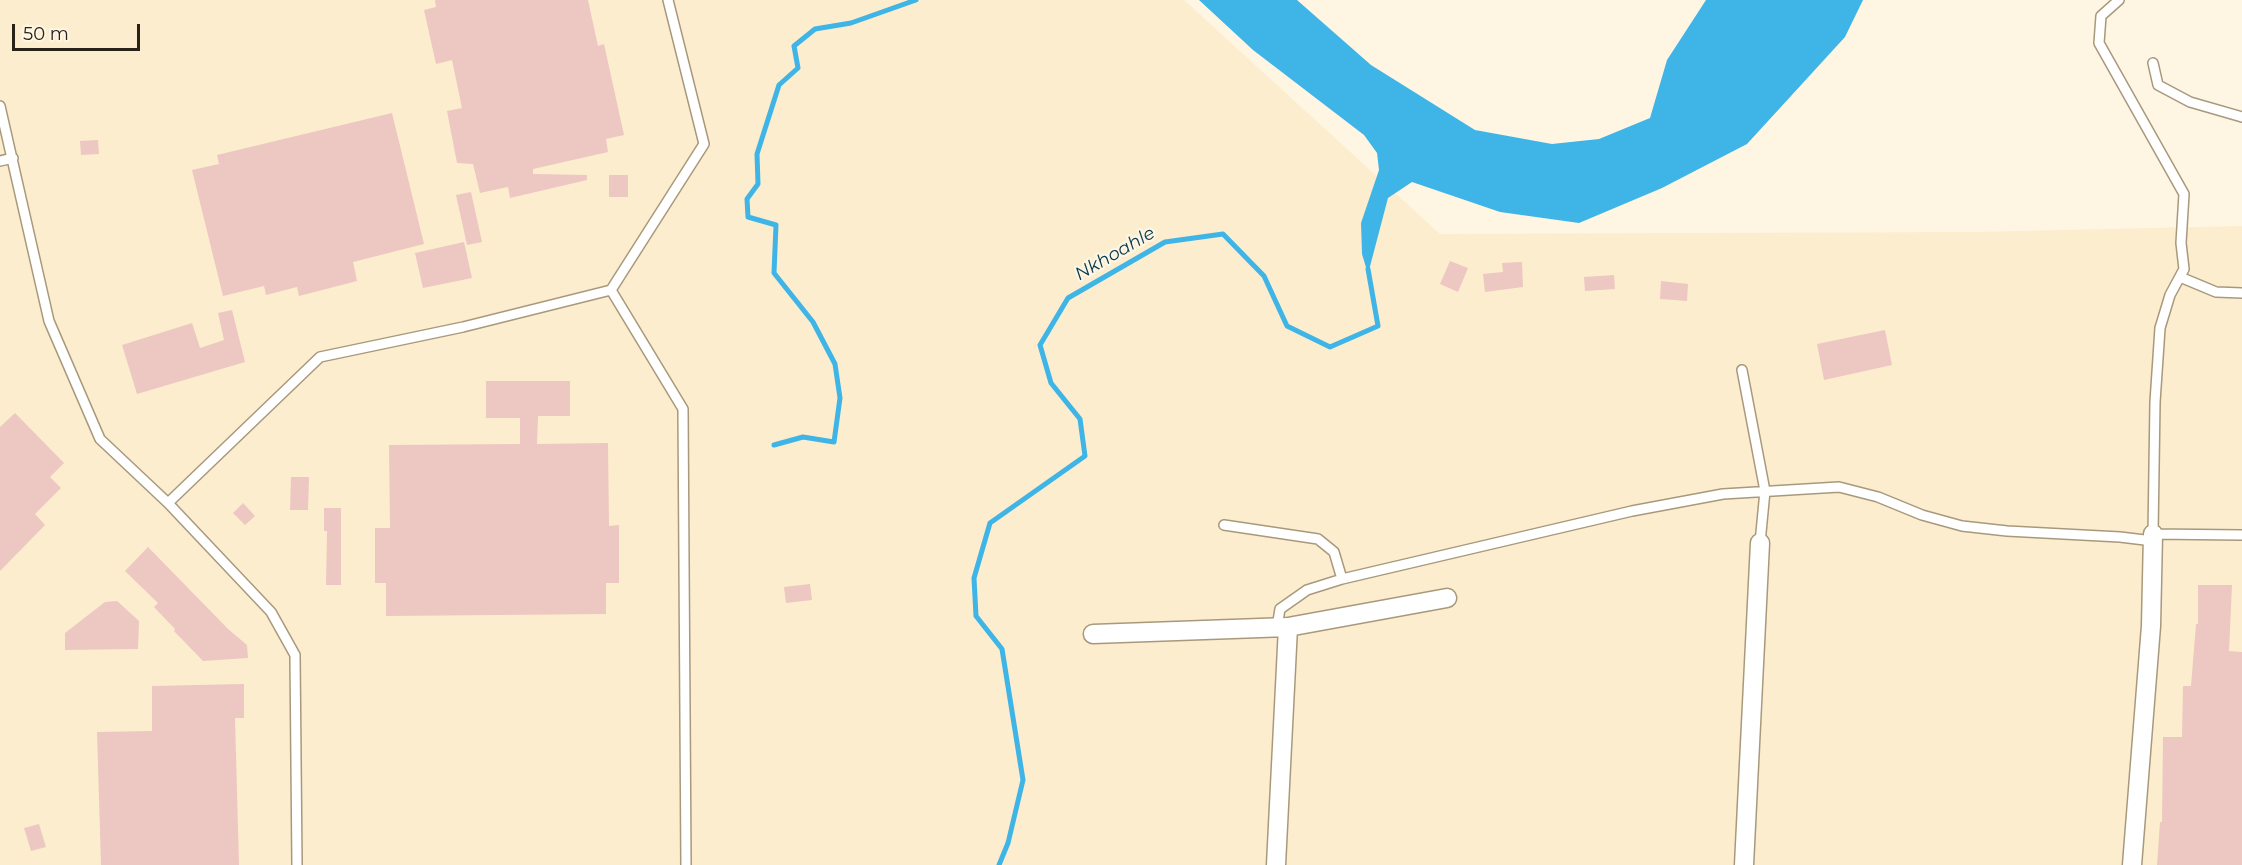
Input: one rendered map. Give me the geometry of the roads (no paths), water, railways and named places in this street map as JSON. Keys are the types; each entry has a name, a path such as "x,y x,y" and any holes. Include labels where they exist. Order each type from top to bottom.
{"street":[{"path":"2132,865 2151,626 2153,537"},
{"path":"1744,865 1760,543"},
{"path":"1094,634 1283,627 1447,598"},
{"path":"1276,865 1283,627"}],"lane":[{"path":"168,503 320,357 463,327 610,290 704,144 668,0"},
{"path":"2119,0 2101,16 2099,44 2184,194 2181,243 2184,269 2170,296 2160,328 2155,402 2153,537"},
{"path":"2153,63 2158,85 2190,102 2242,117"},
{"path":"0,106 49,321 100,439 168,503 271,612 295,655 297,865"},
{"path":"0,161 13,158"},
{"path":"2180,277 2216,292 2242,293"},
{"path":"610,290 683,410 686,865"},
{"path":"1742,370 1765,491 1760,543"},
{"path":"1283,627 1280,609 1307,590 1342,579 1632,511 1723,494 1839,487 1878,496 1922,514 1962,526 2007,531 2120,537 2242,535"},
{"path":"1224,525 1318,539 1334,552 1342,579"}],"water":[{"path":"1199,0 1297,0 1371,65 1475,130 1552,144 1599,139 1650,118 1667,60 1706,0 1863,0 1845,37 1747,144 1662,188 1579,223 1500,212 1412,182 1388,198 1368,274 1362,254 1361,223 1379,170 1377,153 1364,135 1253,50"}],"waterway":[{"path":"774,445 803,437 834,442 840,398 835,364 813,322 774,273 776,225 748,217 747,199 758,184 757,154 779,85 798,68 794,46 815,29 851,23 916,0"},
{"name":"Nkhoahle","path":"999,865 1008,843 1023,780 1002,649 976,616 974,578 990,523 1085,456 1080,419 1051,383 1040,345 1068,298 1165,242 1223,234 1264,276 1287,326 1330,347 1378,326 1368,269"}]}
